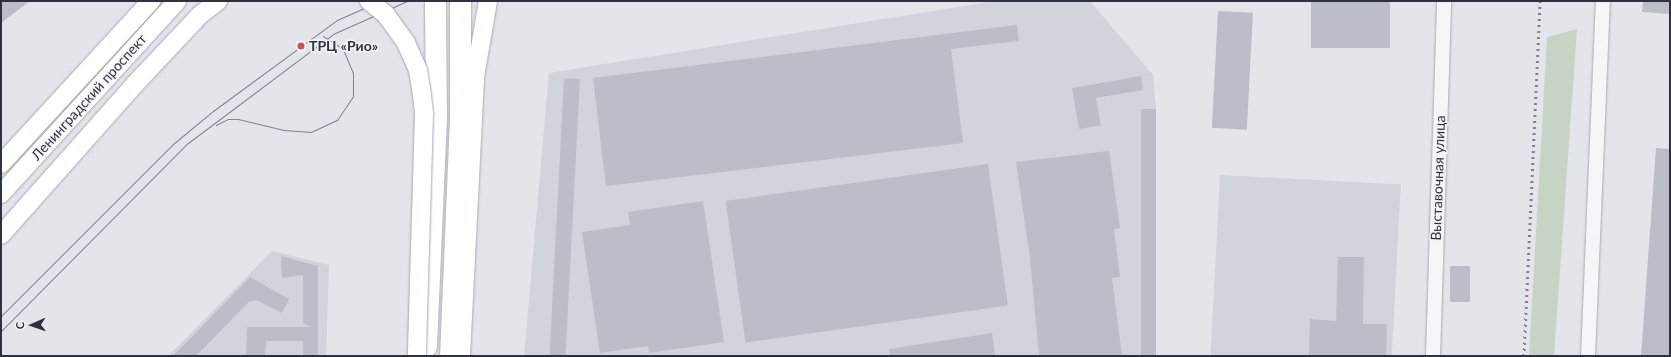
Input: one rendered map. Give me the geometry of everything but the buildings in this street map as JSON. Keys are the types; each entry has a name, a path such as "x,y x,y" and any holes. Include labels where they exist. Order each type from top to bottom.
{"highway":[{"path":"425,356 436,119 435,1"},
{"path":"450,356 460,121 460,1"}],"main road":[{"name":"Ленинградский проспект","path":"1,164 151,1"},
{"name":"Ленинградский проспект","path":"1,194 177,1"},
{"path":"1,235 135,84 200,15 218,1"},
{"path":"369,1 386,15 406,43 418,70 421,88 424,128 417,356"},
{"path":"461,356 475,77 488,1"}],"street":[{"name":"Выставочная улица","path":"1433,356 1444,1"},
{"path":"1588,356 1603,1"}],"shaded area":[{"path":"995,1 1090,1 1153,75 1156,109 1150,356 524,356 549,73"},
{"path":"1220,175 1401,184 1392,356 1211,356"},
{"path":"272,251 329,265 326,356 168,356"}],"green space":[{"path":"1577,29 1554,356 1529,356 1547,37"}],"tram line":[{"path":"1,316 173,144 213,111 337,20 380,1"},
{"path":"1,331 188,143 333,34 407,1"},
{"path":"216,125 228,119 238,119 284,130 311,132 337,120 353,96 353,73 343,49 323,36"}],"railway":[{"path":"1524,356 1540,1"}],"place":[{"name":"ТРЦ «Рио»","path":"301,46"}]}
